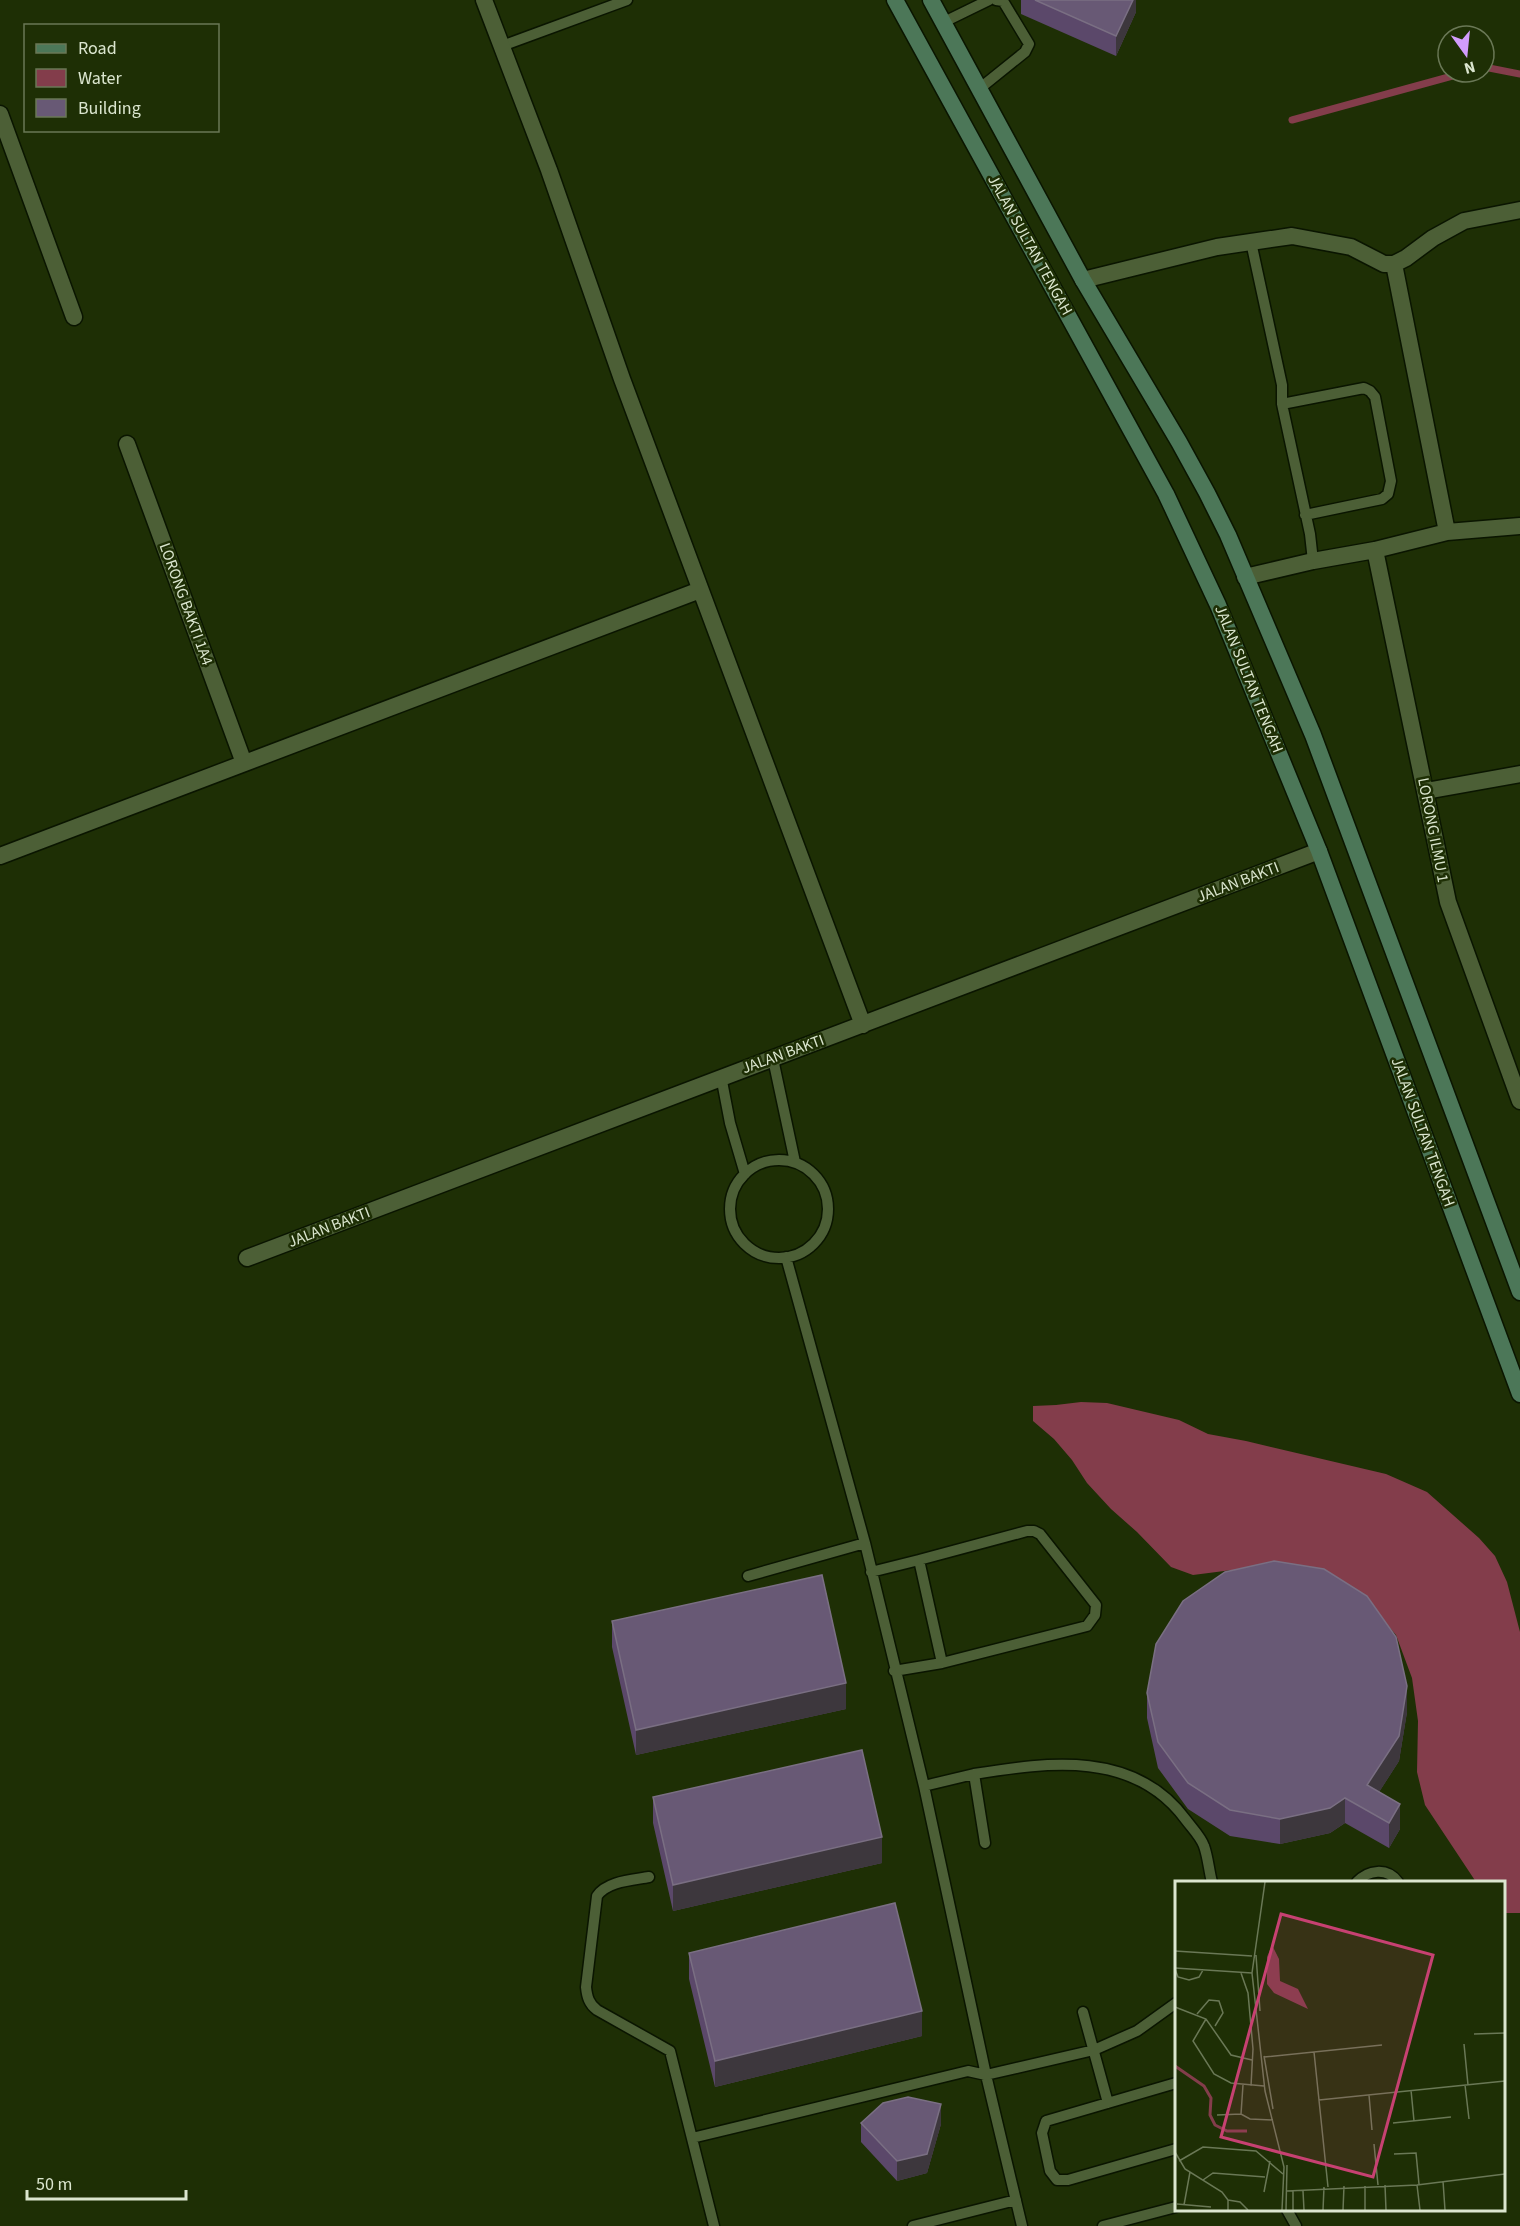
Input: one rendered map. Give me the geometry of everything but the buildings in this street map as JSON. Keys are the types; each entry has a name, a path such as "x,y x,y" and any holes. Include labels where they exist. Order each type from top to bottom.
{"main road":[{"name":"JALAN SULTAN TENGAH","path":"896,0 1166,494 1218,605 1319,851 1520,1394"},
{"name":"JALAN SULTAN TENGAH","path":"931,0 1083,280 1207,493 1313,735 1520,1292"}],"street":[{"path":"484,0 549,170 622,379 700,590 863,1025"},
{"path":"0,114 74,317"},
{"path":"1083,280 1217,248 1292,236 1351,247 1384,264 1394,264 1464,221 1520,210"},
{"path":"1394,264 1447,532"},
{"name":"LORONG BAKTI 1A4","path":"127,444 244,763"},
{"path":"1245,577 1313,561 1376,550 1447,532 1520,526"},
{"name":"LORONG ILMU 1","path":"1376,550 1448,902 1520,1101"},
{"path":"0,856 700,590"},
{"path":"1426,791 1520,774"},
{"name":"JALAN BAKTI","path":"247,1258 721,1076 773,1059 1319,851"}],"lane":[{"path":"502,46 627,0"},
{"path":"944,22 989,0"},
{"path":"979,89 1025,52 1029,44 1003,1 996,0"},
{"path":"1251,242 1281,385 1282,404 1313,561"},
{"path":"1282,404 1364,388 1370,390 1375,396 1391,481 1388,494 1382,499 1305,515"},
{"path":"773,1059 795,1162"},
{"path":"721,1076 730,1123 744,1174"},
{"path":"777,1160 795,1162 810,1170 821,1182 828,1197 829,1213 824,1229 815,1242 802,1252 786,1257 769,1257 752,1250 739,1238 732,1222 730,1205 734,1188 744,1174 760,1163 777,1160"},
{"path":"786,1257 865,1543 894,1671 924,1786 986,2075 1022,2226"},
{"path":"871,1572 1034,1531 1040,1534 1096,1605 1095,1615 1087,1626 942,1663 894,1671"},
{"path":"748,1576 865,1543"},
{"path":"919,1560 942,1663"},
{"path":"924,1786 1015,1767 1076,1765 1117,1770 1156,1788 1176,1807 1204,1845 1212,1881"},
{"path":"974,1774 985,1843"},
{"path":"1358,1881 1366,1874 1376,1872 1386,1873 1397,1881"},
{"path":"650,1877 609,1886 601,1890 597,1896 586,1987 587,1996 591,2006 597,2010 670,2051 714,2226"},
{"path":"692,2139 968,2070 986,2075 1095,2050 1137,2031 1175,2004"},
{"path":"1083,2012 1108,2103"},
{"path":"1175,2083 1046,2121 1042,2133 1050,2171 1057,2180 1068,2180 1175,2149"},
{"path":"913,2226 1016,2200"},
{"path":"1103,2226 1175,2206"},
{"path":"1288,2211 1296,2226"}],"water":[{"path":"1081,1402 1107,1403 1179,1420 1208,1434 1386,1474 1427,1492 1479,1538 1495,1556 1507,1582 1520,1632 1520,1913 1505,1912 1505,1881 1475,1881 1425,1805 1417,1772 1418,1721 1412,1678 1396,1635 1367,1601 1282,1570 1232,1570 1193,1575 1171,1567 1111,1509 1087,1483 1072,1460 1054,1439 1033,1421 1033,1406"}],"waterway":[{"path":"1496,69 1520,74"},
{"path":"1292,120 1436,81"}]}
